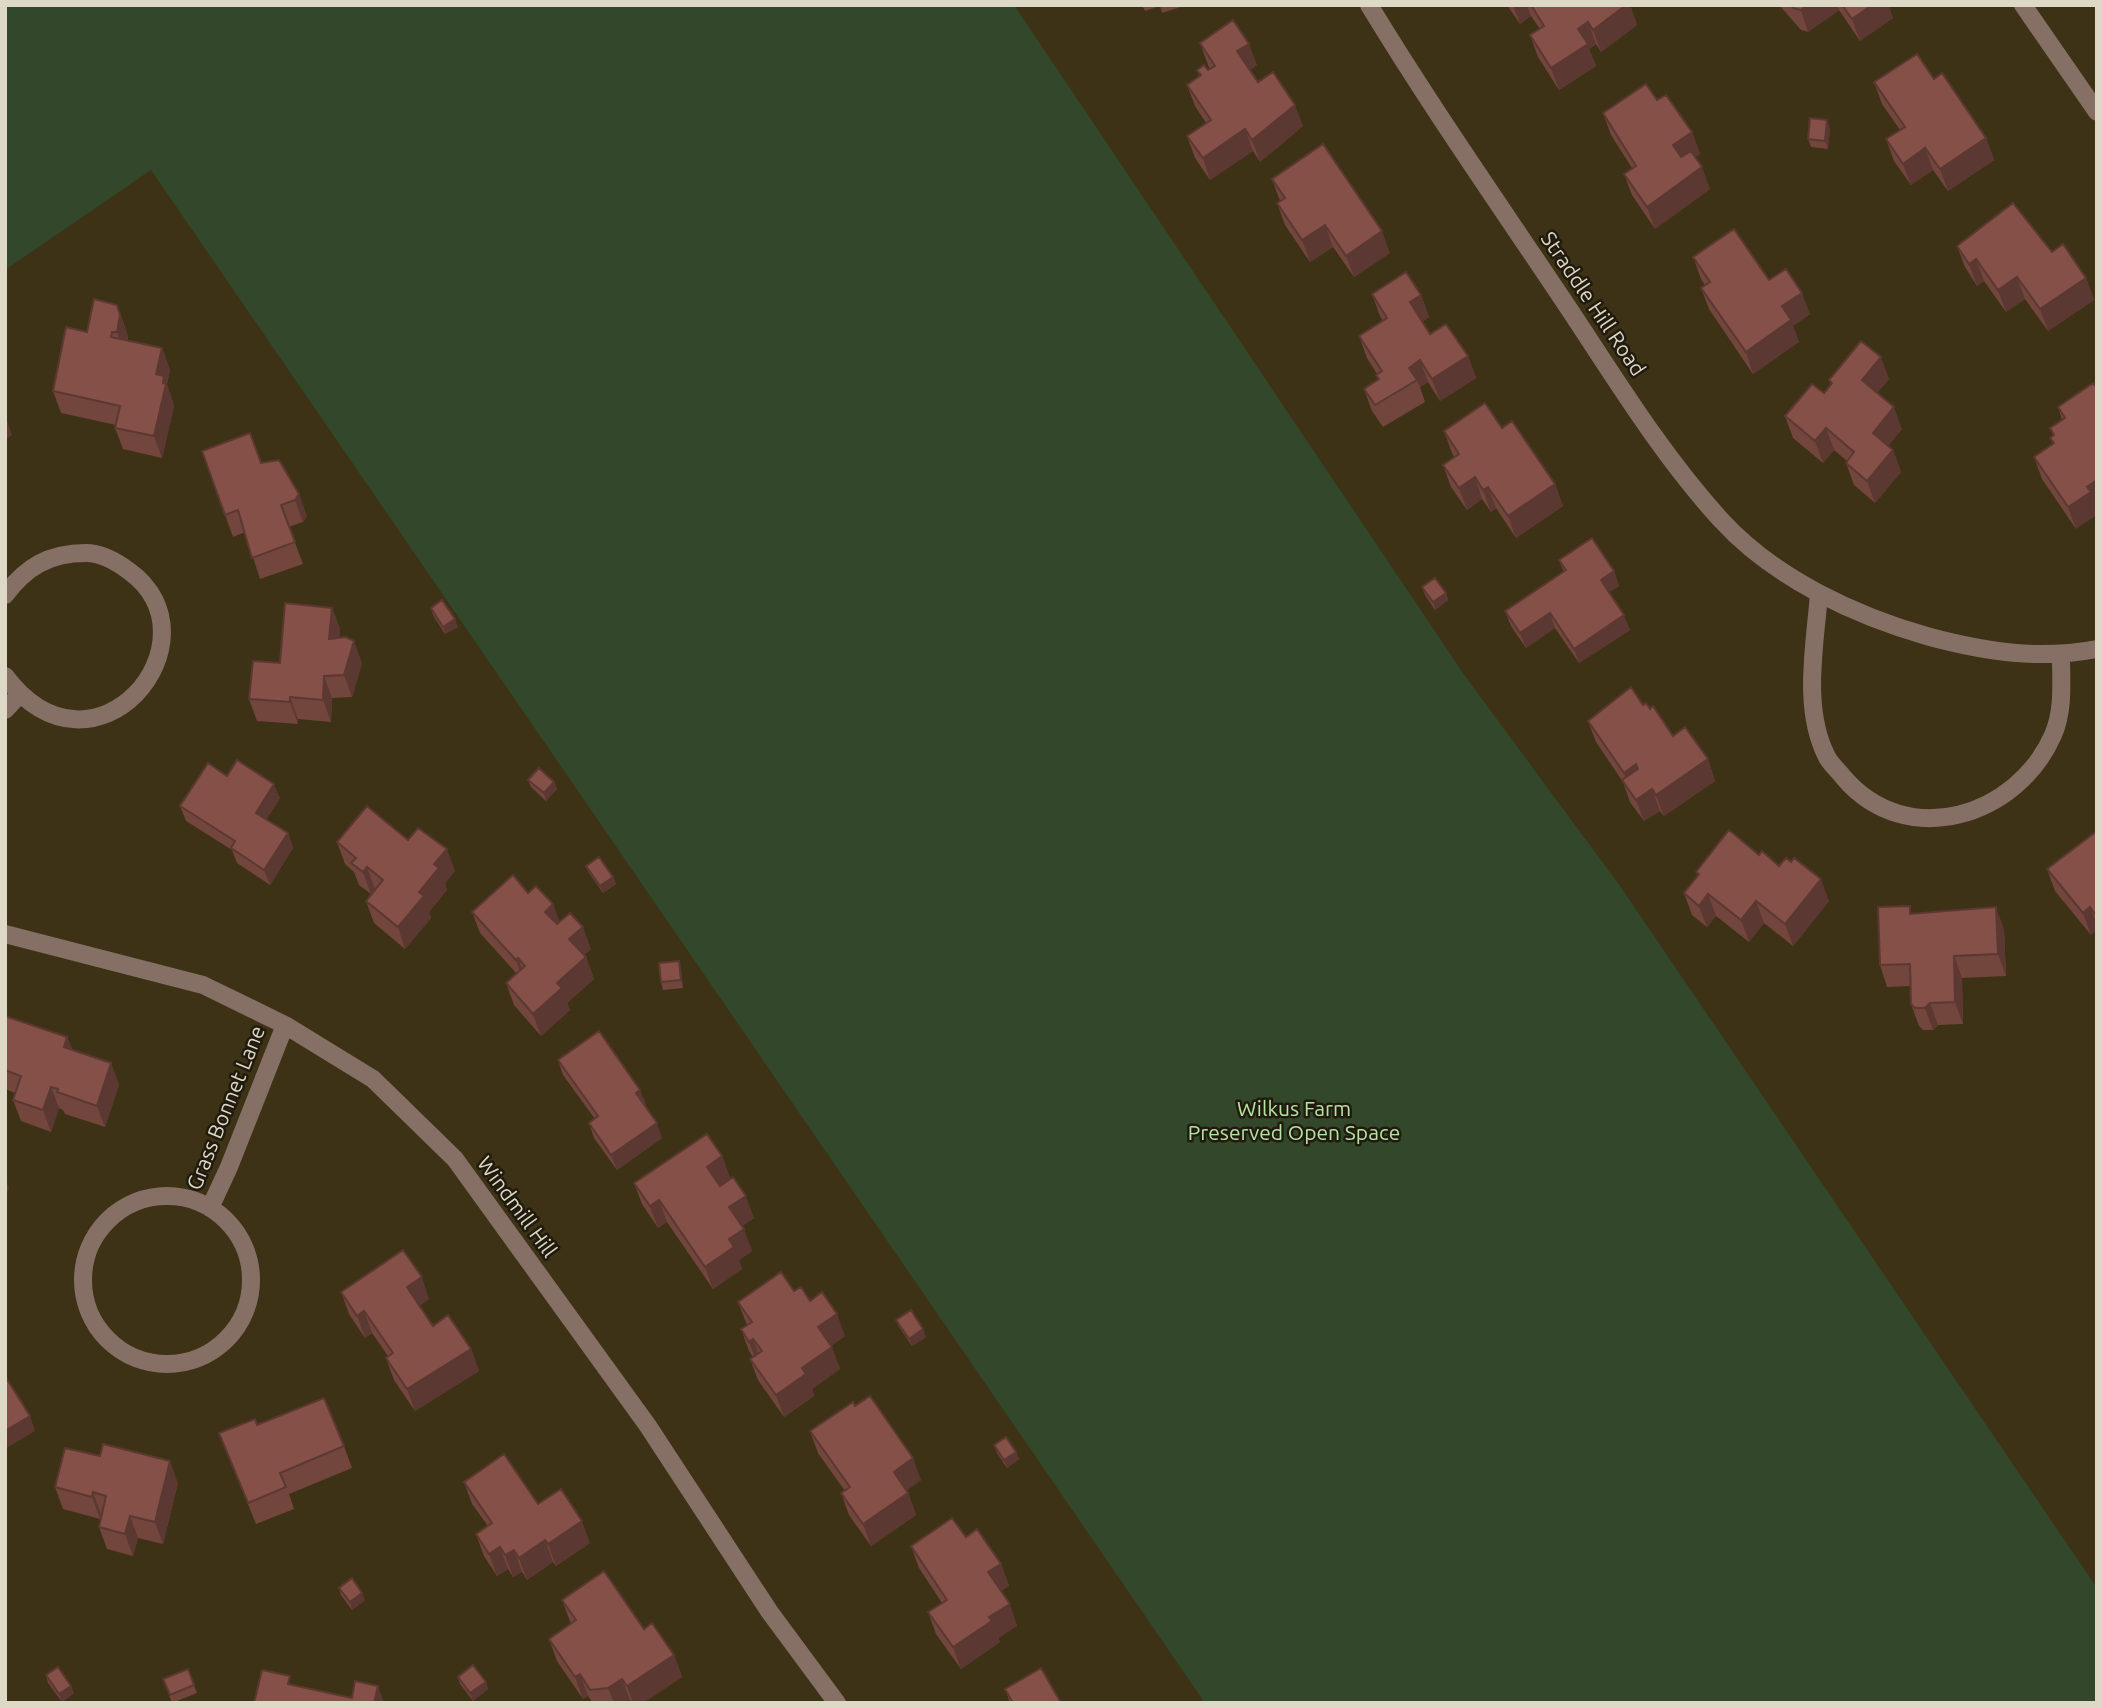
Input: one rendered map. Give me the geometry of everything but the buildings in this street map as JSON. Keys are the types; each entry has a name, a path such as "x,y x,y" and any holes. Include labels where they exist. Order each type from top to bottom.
{"street":[{"name":"Straddle Hill Road","path":"1369,5 1422,92 1672,461 1722,522 1768,560 1819,594 1876,621 1983,651 2061,656 2097,649"},
{"path":"2023,5 2097,112"},
{"path":"5,596 19,577 40,561 65,553 91,553 116,562 137,577 152,598 160,623 160,649 152,674 137,695 116,711 91,719 65,718 41,710 19,695 5,677"},
{"path":"1819,594 1813,670 1815,719 1828,758 1856,791 1886,811 1929,819 1973,812 2000,799 2022,781 2053,734 2062,698 2061,656"},
{"path":"5,710 19,695"},
{"name":"Windmill Hill","path":"5,934 203,985 285,1025 373,1079 455,1159 648,1426 769,1611 837,1703"},
{"name":"Grass Bonnet Lane","path":"210,1208 285,1025"},
{"name":"Grass Bonnet Lane","path":"158,1196 185,1198 210,1208 232,1226 247,1252 251,1281 246,1309 232,1335 209,1354 182,1364 153,1364 125,1354 105,1338 90,1315 83,1289 84,1263 94,1238 110,1217 132,1203 158,1196"}],"green space":[{"name":"Wilkus Farm Preserved Open Space","path":"5,5 1014,5 1465,676 1620,886 2097,1588 2097,1703 1205,1703 151,170 5,270"}]}
